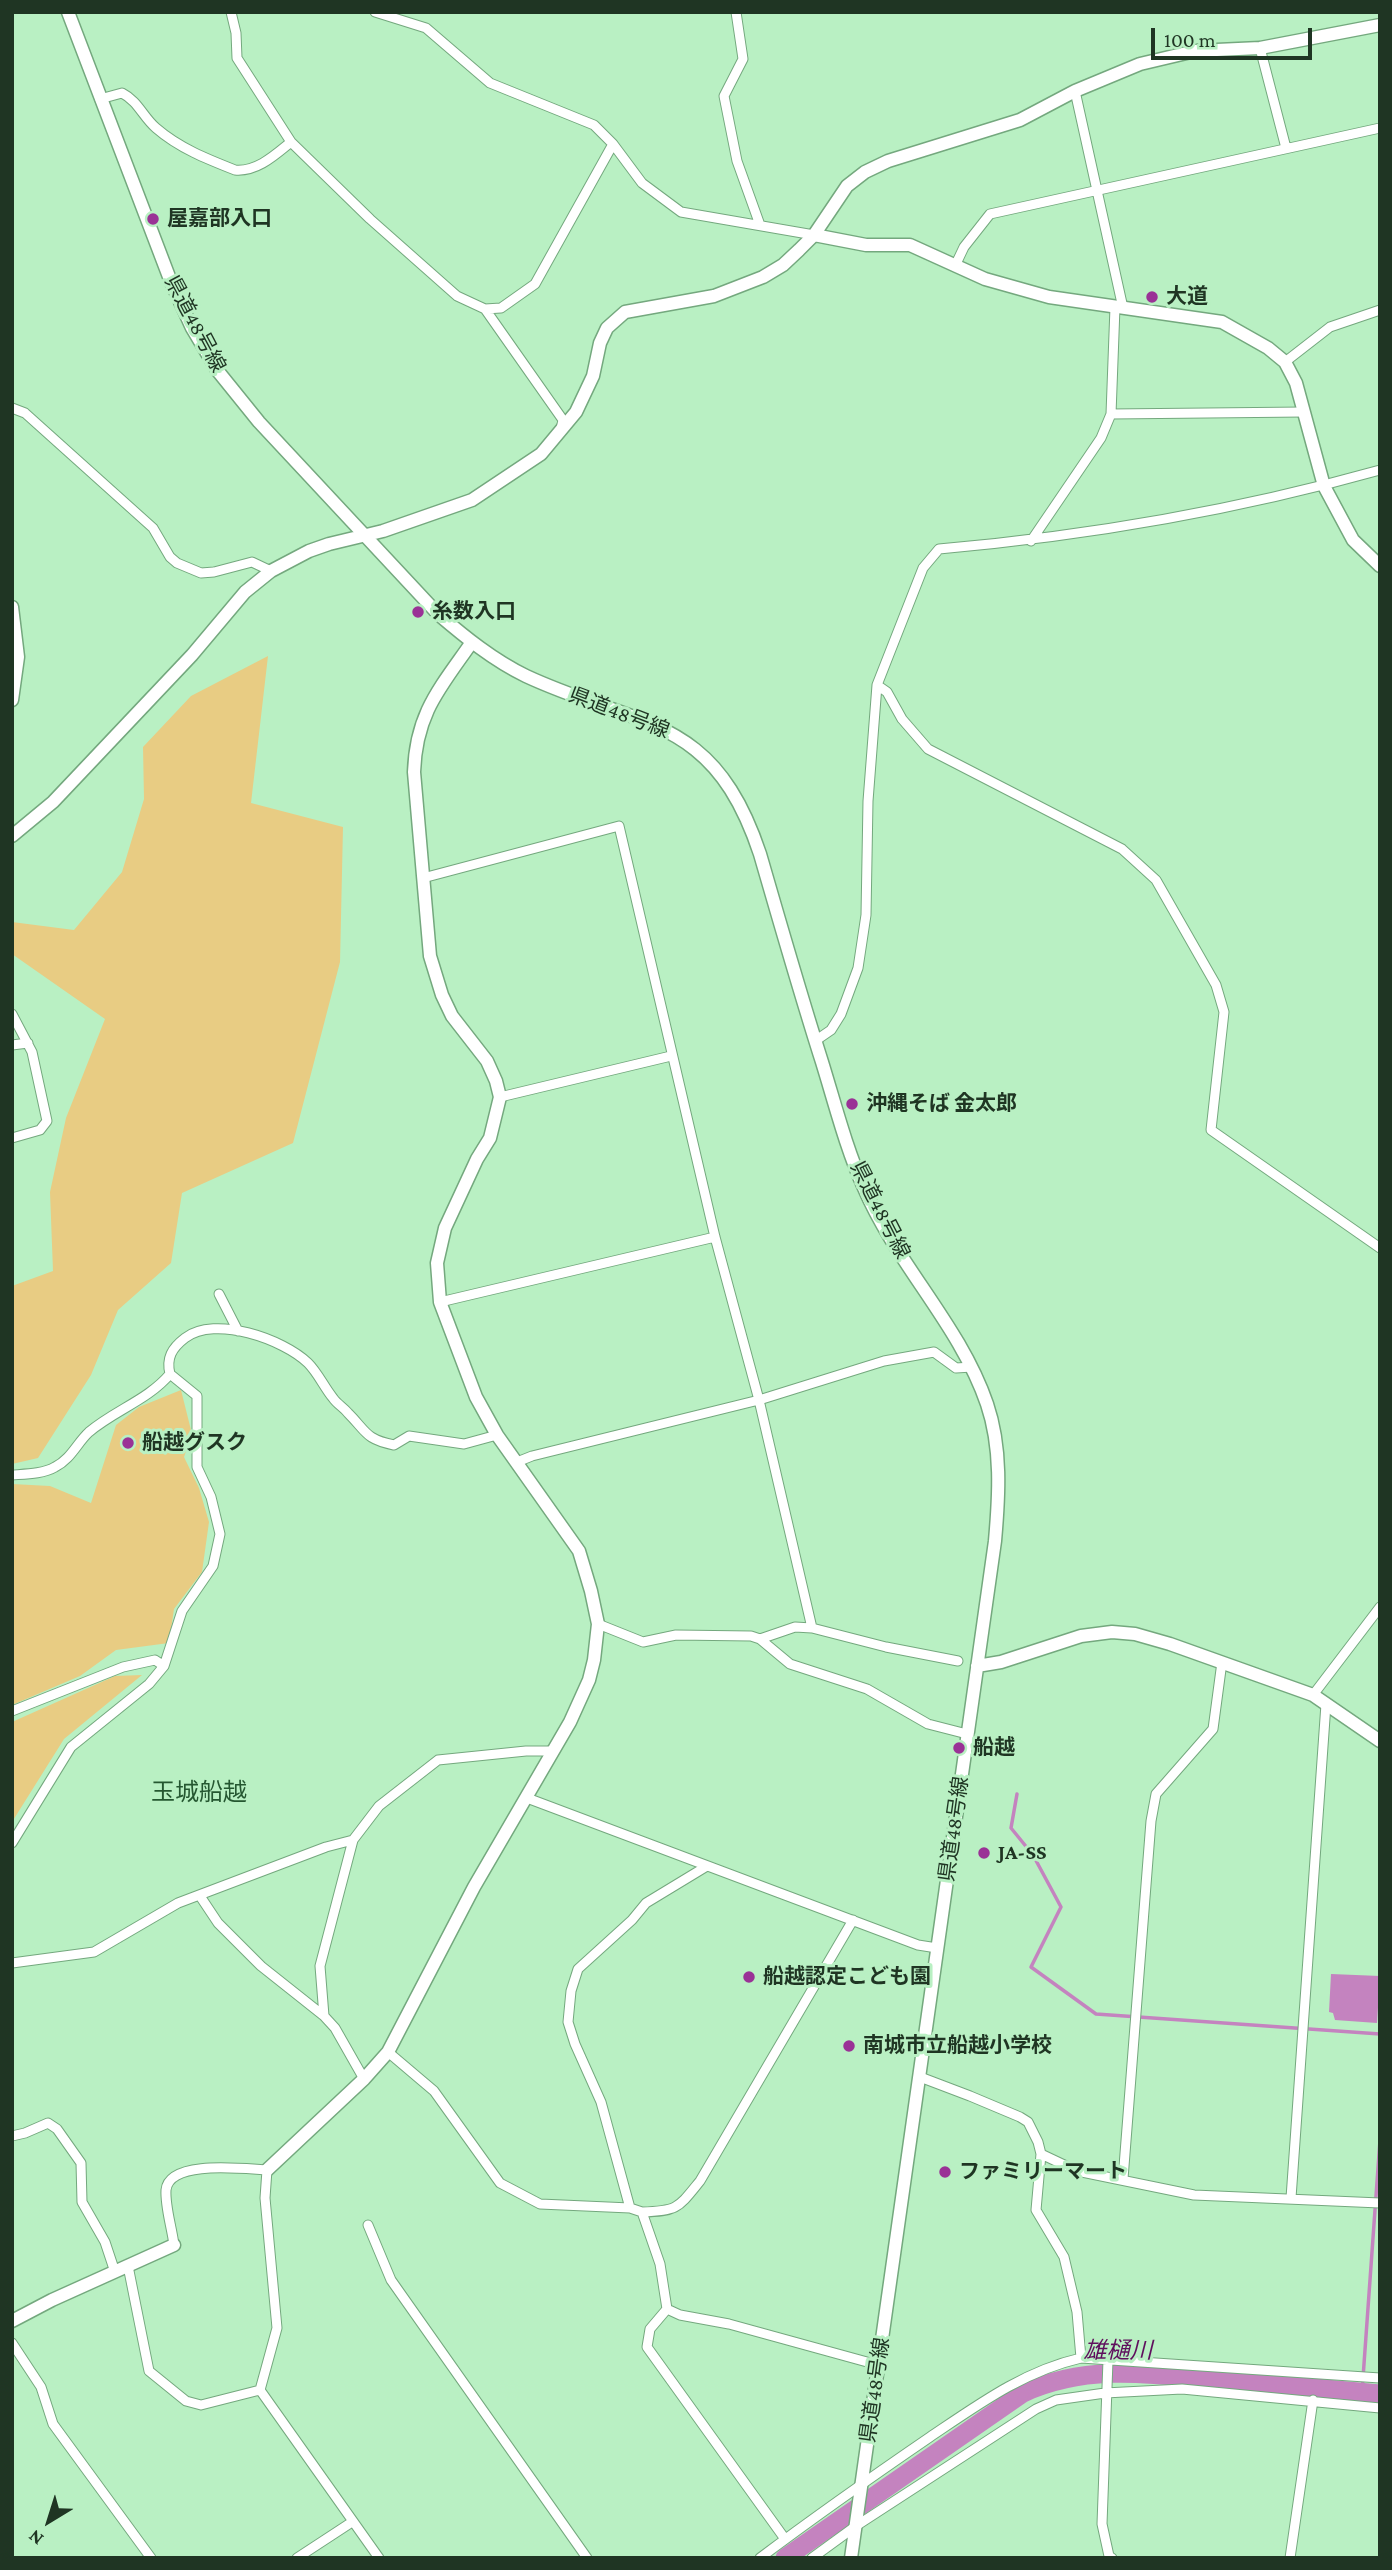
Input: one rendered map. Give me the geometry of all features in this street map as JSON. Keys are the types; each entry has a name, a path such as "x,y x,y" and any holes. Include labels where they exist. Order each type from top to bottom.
{"street":[{"name":"県道48号線","path":"68,12 171,282 204,349 229,387 438,614 472,642 527,677 660,726 680,737 713,764 730,786 753,833 843,1132 864,1188 884,1228 953,1332 972,1367 988,1406 996,1441 999,1475 995,1541 851,2558"},
{"path":"231,12 236,33 237,58 291,142 370,219 457,296 485,309 501,308 535,284 613,144"},
{"path":"375,12 426,28 490,83 594,125 613,144 642,183 681,212 866,245 910,245 985,279 1049,296 1222,322 1268,348 1285,362 1296,383 1324,486 1353,540 1380,566"},
{"path":"736,12 743,60 724,96 737,161 760,225"},
{"path":"12,836 62,793 174,674 245,592 271,571 309,551 445,512 472,500 541,454 576,412 593,376 600,343 607,328 625,312 713,296 763,277 783,265 814,235 847,186 865,172 887,161 1020,120 1075,91 1140,64 1195,51 1260,48 1380,25"},
{"path":"1260,48 1286,148"},
{"path":"1031,541 1101,438 1111,414 1119,308 1099,190 1075,91"},
{"path":"100,99 122,93 132,98 155,127 182,147 235,170 244,171 255,167 291,142"},
{"path":"955,266 964,247 990,214 1380,128"},
{"path":"485,309 563,420 561,430"},
{"path":"1285,362 1330,327 1380,310"},
{"path":"12,408 25,413 153,528 170,557 177,563 201,573 252,562 271,571"},
{"path":"1111,414 1304,412"},
{"path":"815,1041 831,1030 841,1014 858,968 866,915 868,801 877,685 923,568 939,550 1031,541 1277,497 1380,470"},
{"path":"12,607 18,657 12,700"},
{"path":"260,2390 277,2328 265,2198 267,2170 364,2079 388,2052 474,1887 554,1751 589,1680 594,1660 598,1624 579,1551 497,1435 476,1397 440,1302 437,1264 445,1228 477,1159 490,1138 500,1097 487,1061 452,1016 436,979 430,956 414,772 415,747 428,708 472,642"},
{"path":"877,685 887,692 902,719 928,749 1122,849 1156,880 1216,985 1224,1012 1210,1130 1380,1248"},
{"path":"424,878 619,826 671,1056 715,1237 759,1400 812,1628"},
{"path":"12,1014 28,1043 47,1121 40,1130 12,1138"},
{"path":"12,1045 28,1043"},
{"path":"500,1097 671,1056"},
{"path":"440,1302 715,1237"},
{"path":"219,1294 238,1331"},
{"path":"12,1843 71,1747 149,1684 164,1666 182,1611 213,1566 220,1534 211,1497 197,1467 197,1396 170,1374 168,1357 176,1345 188,1335 209,1329 238,1331 274,1342 299,1355 311,1366 333,1399 349,1413 364,1434 380,1442 394,1445 409,1436 464,1444 497,1435"},
{"path":"517,1462 531,1456 759,1400 884,1361 934,1352 956,1368 972,1367"},
{"path":"12,1475 53,1469 71,1454 89,1432 134,1404 170,1374"},
{"path":"1313,1695 1380,1607"},
{"path":"598,1624 643,1642 676,1635 751,1636 760,1639 790,1664 867,1689 928,1724 967,1734"},
{"path":"760,1639 795,1627 812,1628 886,1647 958,1661"},
{"path":"977,1666 1001,1662 1081,1636 1112,1632 1135,1634 1313,1695 1380,1741"},
{"path":"12,1711 123,1667 155,1660 164,1666"},
{"path":"1123,2179 1151,1821 1156,1794 1213,1729 1222,1662"},
{"path":"1291,2198 1326,1704"},
{"path":"324,2016 320,1966 352,1840 379,1806 438,1760 526,1751 554,1751"},
{"path":"527,1798 918,1944 937,1948"},
{"path":"12,1963 94,1952 178,1903 326,1847 352,1840"},
{"path":"630,2208 601,2102 568,2022 571,1991 578,1969 632,1920 646,1903 707,1866"},
{"path":"200,1896 218,1923 252,1957 335,2028 364,2079"},
{"path":"388,2052 434,2091 500,2183 540,2204 630,2208 642,2212 670,2211 681,2204 700,2181 853,1920"},
{"path":"920,2077 1028,2122 1041,2154 1036,2210 1065,2257 1077,2312 1081,2358"},
{"path":"12,2136 48,2123 57,2129 76,2153 82,2169 82,2202 105,2242 116,2272"},
{"path":"1041,2154 1077,2171 1194,2194 1380,2203"},
{"path":"12,2321 174,2245 166,2189 171,2178 186,2170 196,2169 267,2170"},
{"path":"642,2212 660,2264 667,2309 650,2329 647,2347 785,2539"},
{"path":"368,2225 391,2280 587,2558"},
{"path":"128,2266 149,2371 186,2401 201,2405 260,2390"},
{"path":"667,2309 680,2315 729,2324 878,2365"},
{"path":"12,2343 41,2386 53,2424 151,2558"},
{"path":"760,2558 983,2401 1028,2374 1055,2364 1081,2358 1380,2378"},
{"path":"1108,2360 1102,2524 1109,2556 1112,2558"},
{"path":"812,2558 856,2522 1036,2409 1056,2400 1105,2393 1182,2389 1380,2408"},
{"path":"260,2390 379,2558"},
{"path":"1290,2558 1313,2400"},
{"path":"297,2558 352,2522"}],"shaded area":[{"path":"268,656 251,803 343,827 340,962 293,1143 182,1193 171,1263 118,1310 91,1375 38,1458 12,1464 12,1286 53,1271 50,1192 66,1118 105,1019 12,954 12,922 74,930 122,872 144,799 143,747 191,696"},
{"path":"181,1390 192,1434 184,1457 199,1488 209,1522 202,1572 174,1609 169,1643 116,1650 80,1676 12,1705 12,1484 50,1486 91,1503 116,1425 139,1407"},
{"path":"142,1675 64,1739 12,1822 12,1722 115,1676"},
{"path":"1331,1974 1380,1976 1377,2023 1335,2020 1333,2013 1329,2012"}],"waterway":[{"path":"1017,1794 1011,1828 1033,1855 1061,1907 1031,1967 1096,2014 1380,2034"},
{"path":"1362,2392 1380,2140"},
{"name":"雄樋川","path":"785,2558 1023,2393 1048,2383 1074,2377 1125,2373 1380,2394"}],"place":[{"name":"屋嘉部入口","path":"153,219"},
{"name":"大道","path":"1152,297"},
{"name":"糸数入口","path":"418,612"},
{"name":"沖縄そば 金太郎","path":"852,1104"},
{"name":"船越グスク","path":"128,1443"},
{"name":"船越","path":"959,1748"},
{"name":"JA-SS","path":"984,1853"},
{"name":"船越認定こども園","path":"749,1977"},
{"name":"南城市立船越小学校","path":"849,2046"},
{"name":"ファミリーマート","path":"945,2172"}],"district":[{"name":"玉城船越","path":"199,1793"}]}
